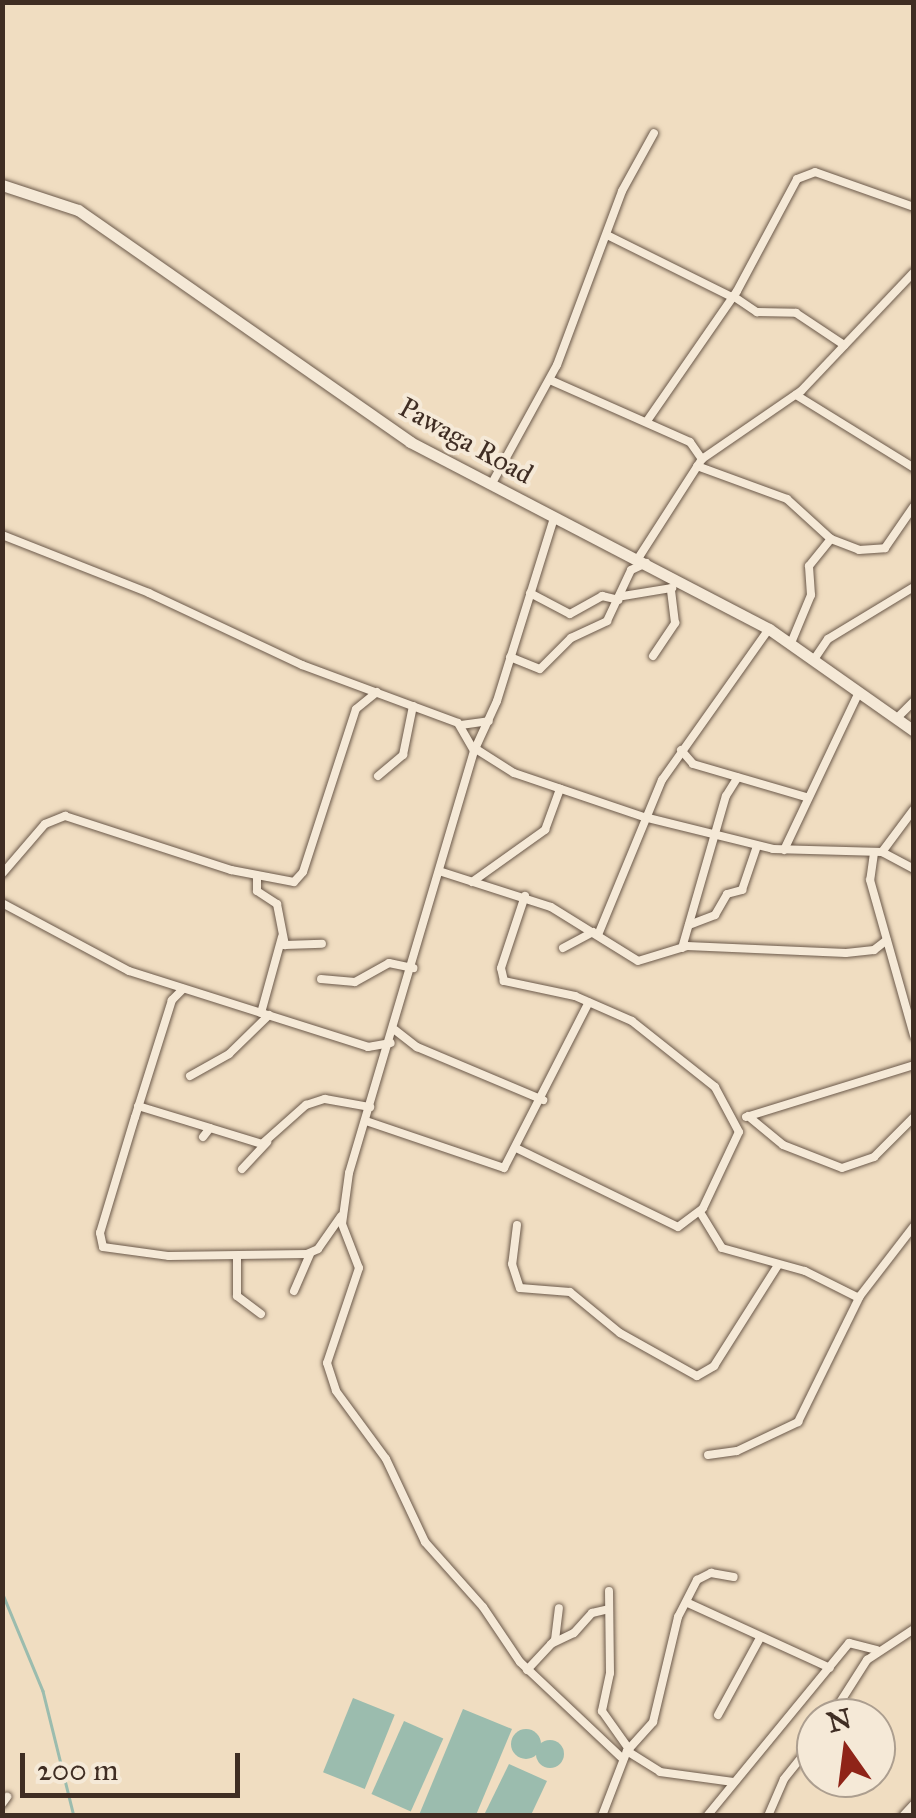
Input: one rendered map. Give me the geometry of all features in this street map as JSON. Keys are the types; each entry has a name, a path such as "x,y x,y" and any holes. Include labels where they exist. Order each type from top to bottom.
{"main road":[{"name":"Pawaga Road","path":"2,185 78,210 355,406 491,485 644,560 768,629 815,658 914,731"}],"street":[{"path":"491,485 550,380 607,234 654,134"},
{"path":"647,422 732,297 803,175 815,172 914,208"},
{"path":"607,234 757,312 796,314 844,345"},
{"path":"510,657 540,668 571,638 607,621 632,570 644,560 700,462 796,395 914,272"},
{"path":"550,380 690,442 700,462 785,498 831,539 881,550 914,506"},
{"path":"796,395 914,468"},
{"path":"294,1292 310,1254 341,1216 475,750 489,721 554,518"},
{"path":"2,535 413,706 461,724 489,721"},
{"path":"790,643 811,596 810,566 831,539"},
{"path":"530,594 570,614 599,597 620,598 684,585"},
{"path":"815,658 828,638 914,587"},
{"path":"653,656 676,621 668,608 671,588"},
{"path":"562,948 596,934 644,818 681,750 768,629"},
{"path":"2,874 45,824 65,816 287,884 303,872 356,709 377,692"},
{"path":"784,850 859,692"},
{"path":"896,719 914,701"},
{"path":"378,776 403,755 413,706"},
{"path":"461,724 475,750 502,767 644,818 784,850 878,852 914,869"},
{"path":"681,750 692,764 806,798"},
{"path":"682,948 726,796 738,777"},
{"path":"472,882 545,830 560,790"},
{"path":"914,809 878,852 870,880 914,1036"},
{"path":"689,925 715,914 727,894 742,890 757,846"},
{"path":"442,872 525,896 638,961 682,948 846,953 874,950 887,940"},
{"path":"257,877 257,890 277,904 282,937 288,948 322,944"},
{"path":"525,896 501,968 504,981 589,1002 632,1021 692,1066 723,1096 738,1122"},
{"path":"2,903 95,957 182,989 368,1047 391,1044"},
{"path":"190,1076 229,1054 265,1014 282,937"},
{"path":"321,979 355,982 393,962 413,968"},
{"path":"182,989 172,1000 138,1106 100,1233 103,1247 125,1254 310,1254"},
{"path":"366,1121 498,1170 516,1148 543,1100 589,1002"},
{"path":"395,1030 416,1047 543,1100"},
{"path":"516,1148 666,1225 688,1224 700,1212 738,1122 913,1066"},
{"path":"242,1168 306,1104 325,1099 370,1107"},
{"path":"138,1106 267,1142"},
{"path":"748,1116 783,1145 842,1168 874,1157 914,1117"},
{"path":"203,1137 210,1128"},
{"path":"700,1212 722,1248 778,1265 859,1298"},
{"path":"341,1216 359,1268 333,1330 329,1376 386,1459 418,1532 527,1670 626,1753 660,1772 733,1782"},
{"path":"517,1226 512,1266 520,1288 570,1292 620,1333 697,1376 714,1366 778,1265"},
{"path":"708,1455 737,1451 798,1422 859,1298 914,1226"},
{"path":"237,1256 238,1296 262,1314"},
{"path":"602,1816 626,1753 652,1722 668,1649 700,1577 734,1576"},
{"path":"609,1591 610,1674 602,1711 626,1753"},
{"path":"688,1603 830,1668"},
{"path":"552,1644 560,1608"},
{"path":"527,1670 552,1644 574,1633 592,1613 608,1609"},
{"path":"844,1698 877,1650 911,1633"},
{"path":"718,1715 760,1638"},
{"path":"707,1816 849,1643 877,1650"},
{"path":"768,1816 784,1779 796,1764"},
{"path":"902,1816 914,1804"}],"shaded area":[{"path":"353,1698 395,1715 365,1789 323,1772"},
{"path":"463,1709 512,1729 476,1815 419,1815"},
{"path":"404,1721 443,1738 411,1812 371,1794"},
{"path":"526,1729 536,1734 541,1744 536,1754 526,1759 516,1754 511,1744 516,1734"},
{"path":"550,1740 560,1744 564,1754 560,1764 550,1768 540,1764 536,1754 540,1744"},
{"path":"509,1764 547,1781 531,1815 484,1815"}],"waterway":[{"path":"2,1592 43,1691 74,1816"}]}
